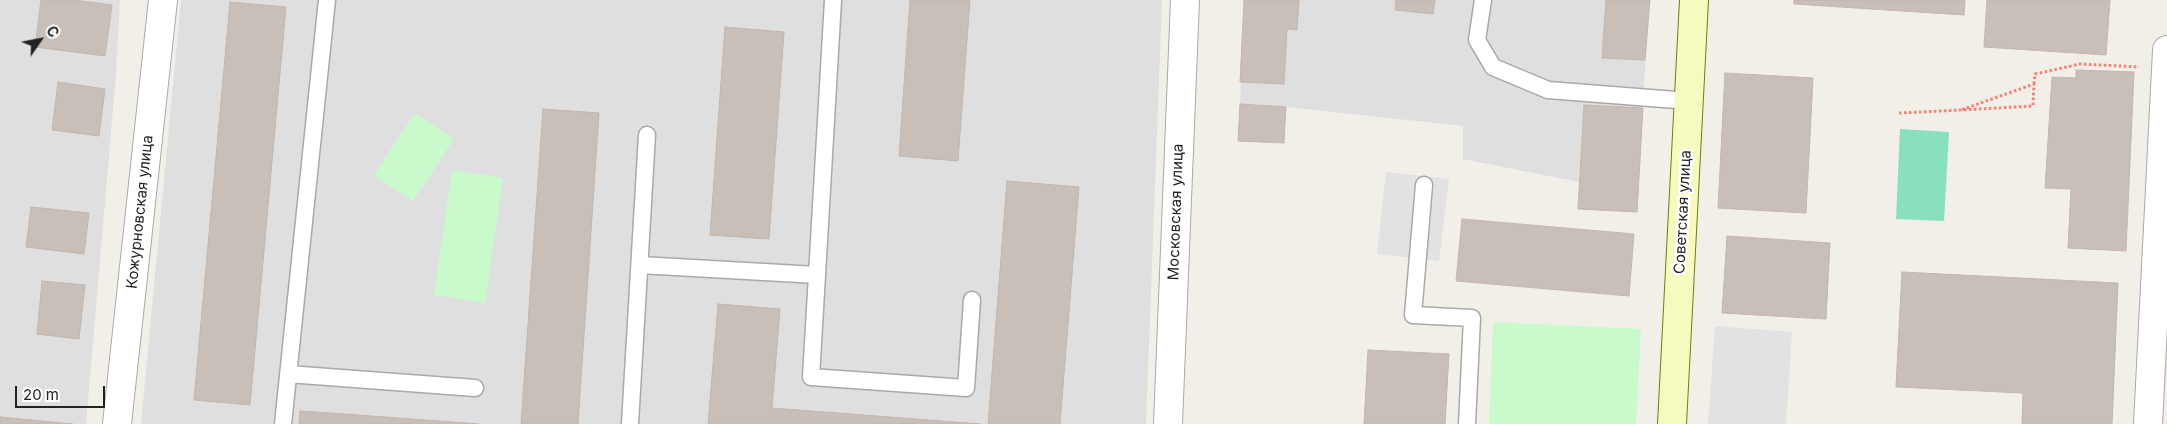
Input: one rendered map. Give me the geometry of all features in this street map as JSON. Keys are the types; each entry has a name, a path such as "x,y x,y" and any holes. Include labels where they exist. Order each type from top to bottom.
{"main road":[{"name":"Советская улица","path":"1672,424 1694,0"}],"street":[{"name":"Кожурновская улица","path":"117,424 163,0"},
{"name":"Московская улица","path":"1168,424 1185,0"},
{"path":"2148,424 2166,59"}],"lane":[{"path":"283,424 327,0"},
{"path":"833,0 811,377 966,388 972,300"},
{"path":"1483,0 1477,40 1493,67 1548,90 1689,101"},
{"path":"630,424 647,135"},
{"path":"1424,186 1414,315 1472,318 1467,424"},
{"path":"640,265 818,275"},
{"path":"288,374 475,388"}],"path":[{"path":"1899,113 2033,106 2035,74 2080,64 2166,59"},
{"path":"1961,110 2034,84"}],"shaded area":[{"path":"0,0 120,0 116,74 86,424 0,424"},
{"path":"181,0 1162,0 1146,424 141,424"},
{"path":"1244,0 1649,0 1637,212 1578,209 1579,182 1463,159 1463,126 1286,107 1240,104"},
{"path":"1386,172 1449,179 1439,261 1377,254"},
{"path":"1715,326 1792,332 1786,424 1708,424"}],"green space":[{"path":"415,113 454,139 413,201 374,175"},
{"path":"1900,129 1949,132 1944,221 1896,219"},
{"path":"452,170 503,178 485,303 434,295"},
{"path":"1493,322 1641,329 1636,424 1489,424"}],"building":[{"path":"41,0 74,0 112,5 105,56 35,47"},
{"path":"910,0 970,0 958,161 899,156"},
{"path":"1244,0 1299,0 1297,30 1287,29 1284,84 1240,82"},
{"path":"1396,0 1435,0 1433,14 1395,10"},
{"path":"1606,0 1650,0 1645,60 1602,58"},
{"path":"1794,0 1965,0 1964,15 1794,4"},
{"path":"1987,0 2110,0 2106,55 1984,47"},
{"path":"230,2 286,7 250,405 194,400"},
{"path":"725,27 784,32 769,239 710,235"},
{"path":"2076,70 2134,72 2126,251 2068,248 2071,189 2045,188 2052,77 2076,78"},
{"path":"1725,73 1813,78 1806,213 1718,208"},
{"path":"58,82 105,89 99,136 52,130"},
{"path":"1240,104 1286,107 1284,143 1238,141"},
{"path":"1584,105 1643,108 1637,212 1578,209"},
{"path":"543,109 599,113 578,424 521,424"},
{"path":"1007,181 1079,187 1060,424 988,424"},
{"path":"31,207 89,213 84,254 26,247"},
{"path":"1462,219 1634,234 1629,296 1456,281"},
{"path":"1727,236 1830,243 1826,319 1722,313"},
{"path":"1902,272 2118,283 2112,424 2022,424 2023,393 1896,387"},
{"path":"42,281 85,285 79,339 37,334"},
{"path":"718,304 780,309 772,408 981,424 708,424"},
{"path":"1368,350 1449,354 1445,424 1364,424"},
{"path":"300,411 344,414 479,424 299,424"},
{"path":"0,417 73,424 0,424"}]}
